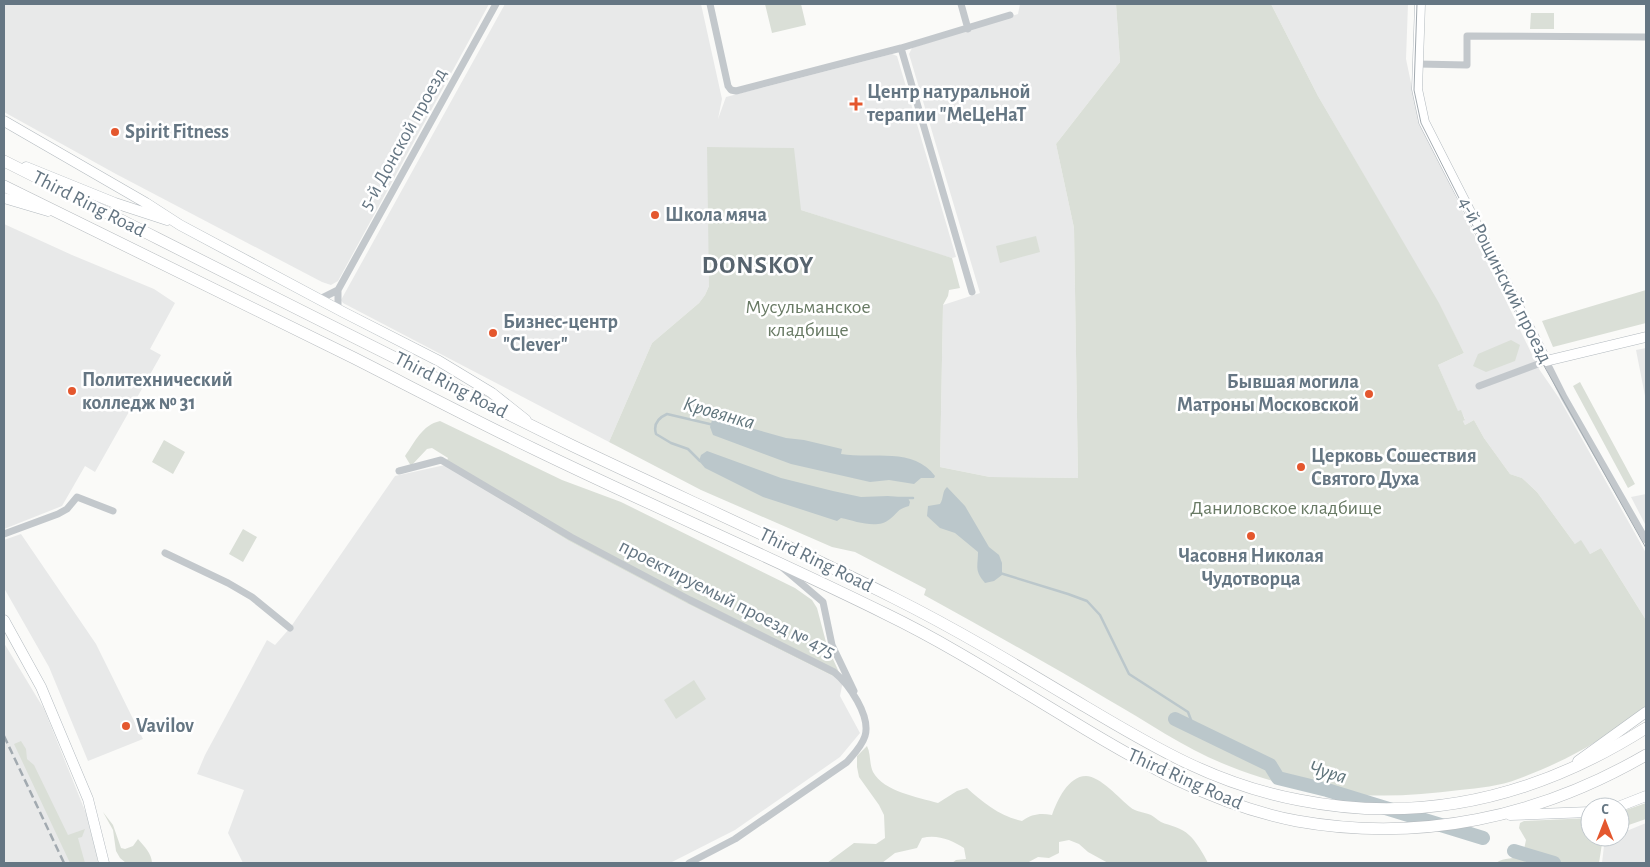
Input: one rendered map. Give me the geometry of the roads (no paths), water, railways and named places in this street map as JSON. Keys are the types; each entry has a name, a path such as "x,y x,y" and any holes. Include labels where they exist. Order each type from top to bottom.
{"main road":[{"name":"Third Ring Road","path":"4,159 535,427 899,600 990,650 1137,737 1179,760 1222,779 1298,800 1358,808 1419,808 1491,797 1550,778 1598,757 1646,728"},
{"name":"Third Ring Road","path":"4,186 312,337 531,448 898,620 989,670 1126,754 1170,777 1216,797 1258,812 1324,825 1389,829 1455,824 1501,816 1544,803 1622,770 1646,756"}],"street":[{"name":"5-й Донской проезд","path":"338,309 338,290 496,4"},
{"path":"710,4 728,86 731,90 901,48 1010,15"},
{"path":"961,4 968,29"},
{"name":"4-й Рощинский проезд","path":"1420,4 1417,89 1424,122 1564,397 1646,540"},
{"path":"1418,64 1466,65 1467,36 1646,37"},
{"path":"901,48 972,292"},
{"path":"4,121 146,203 180,225 454,370 492,392 535,427"},
{"path":"4,159 97,196 180,225"},
{"path":"4,198 70,218"},
{"path":"320,299 338,290"},
{"path":"1479,386 1546,361 1646,337"},
{"name":"проектируемый проезд № 475","path":"399,472 441,460 571,537 690,600 834,672 842,679 858,701 865,722 865,736 857,750 847,762 735,839 689,863"},
{"path":"4,534 58,514 67,509 77,497 113,511"},
{"path":"165,553 228,582 252,597 290,628"},
{"path":"773,560 823,602 832,645 858,701"},
{"path":"4,620 40,687 88,799 104,863"},
{"path":"1550,778 1596,749 1646,712"},
{"path":"1630,802 1646,796"},
{"path":"1501,816 1580,812"}],"waterway":[{"name":"Кровянка","path":"700,461 688,449 671,443 656,434 656,424 661,417 667,414 714,425"},
{"name":"Кровянка","path":"892,498 913,498"},
{"name":"Кровянка","path":"1000,573 1087,601 1100,615 1129,674 1188,712 1194,728"},
{"name":"Чура","path":"1175,719 1270,765 1278,778 1327,790 1483,838"},
{"name":"Чура","path":"1514,851 1554,863"}],"tram line":[{"path":"1417,4 1414,90 1421,123 1543,364 1646,548"}],"railway":[{"path":"4,736 64,863"}],"place":[{"name":"Центр натуральной терапии \"МеЦеНаТ","path":"856,104"},
{"name":"Spirit Fitness","path":"115,132"},
{"name":"Школа мяча","path":"655,215"},
{"name":"Бизнес-центр \"Clever\"","path":"493,333"},
{"name":"Политехнический колледж № 31","path":"72,391"},
{"name":"Бывшая могила Матроны Московской","path":"1369,394"},
{"name":"Церковь Сошествия Святого Духа","path":"1301,467"},
{"name":"Часовня Николая Чудотворца","path":"1251,536"},
{"name":"Vavilov","path":"126,726"}],"district":[{"name":"DONSKOY","path":"758,265"}],"park label":[{"name":"Мусульманское кладбище","path":"808,318"},
{"name":"Даниловское кладбище","path":"1286,508"}]}
